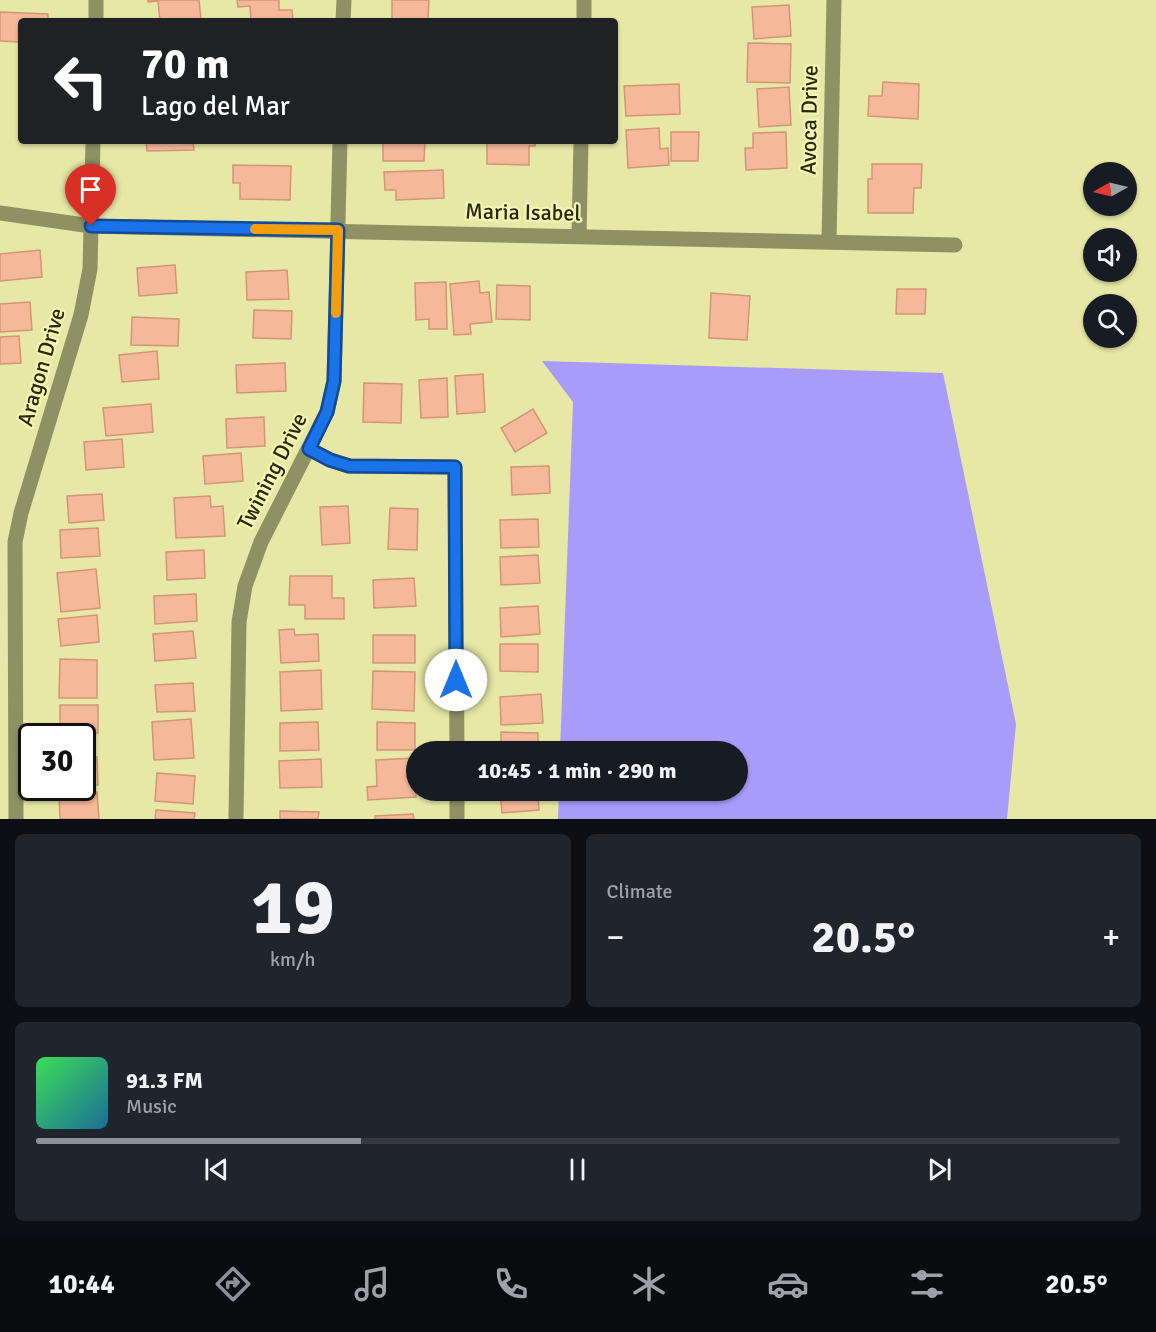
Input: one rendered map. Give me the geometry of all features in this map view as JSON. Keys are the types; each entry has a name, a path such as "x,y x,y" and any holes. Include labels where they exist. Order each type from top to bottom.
{"street":[{"path":"96,0 96,18"},
{"path":"343,18 344,0"},
{"path":"584,0 584,18"},
{"name":"Avoca Drive","path":"829,241 834,0"},
{"name":"Aragon Drive","path":"16,819 15,542 21,513 81,315 90,269 93,144"},
{"name":"Twining Drive","path":"236,819 239,622 245,585 261,542 327,412 334,381 340,144"},
{"path":"579,236 581,144"},
{"name":"Maria Isabel","path":"0,213 91,226 955,245"},
{"path":"309,449 330,460 349,466 455,467 457,741"},
{"path":"457,801 457,819"}],"shaded area":[{"path":"542,361 943,373 1016,724 1007,819 558,819 559,801 748,801 748,741 560,741 573,402"}],"building":[{"path":"148,0 199,0 201,18 160,18 158,1 148,2"},
{"path":"237,0 279,0 279,10 292,10 293,18 251,18 250,6 238,7"},
{"path":"392,0 429,0 428,18 392,18"},
{"path":"789,5 791,36 754,39 752,7"},
{"path":"0,12 48,14 48,18 18,18 18,42 0,41"},
{"path":"748,43 791,44 790,83 747,82"},
{"path":"883,82 919,84 918,119 868,116 869,96 882,96"},
{"path":"679,84 680,114 626,116 624,86"},
{"path":"789,87 791,125 759,127 757,89"},
{"path":"659,128 660,149 668,148 669,165 628,168 626,130"},
{"path":"671,132 699,132 698,161 671,161"},
{"path":"786,132 787,168 746,170 745,148 753,148 753,133"},
{"path":"146,144 193,144 194,150 147,151"},
{"path":"383,144 425,144 424,161 383,161"},
{"path":"487,144 535,144 535,146 529,146 529,165 487,164"},
{"path":"872,164 922,164 921,188 914,188 913,213 868,213 868,179 872,179"},
{"path":"233,165 291,166 290,200 240,199 240,183 233,183"},
{"path":"443,170 444,198 396,200 396,190 385,190 384,172"},
{"path":"40,250 42,277 0,281 0,254"},
{"path":"175,265 177,293 139,296 137,268"},
{"path":"287,270 289,299 247,300 246,272"},
{"path":"479,281 480,293 489,292 492,322 470,324 471,334 454,335 450,284"},
{"path":"446,282 447,329 429,329 429,319 416,320 415,283"},
{"path":"497,285 530,286 530,320 496,319"},
{"path":"897,289 926,289 925,314 896,314"},
{"path":"711,293 750,296 747,340 709,338"},
{"path":"30,302 32,330 0,332 0,304"},
{"path":"254,310 292,311 291,339 253,338"},
{"path":"132,317 179,319 178,346 131,345"},
{"path":"19,336 21,363 0,364 0,337"},
{"path":"157,351 159,379 122,382 119,355"},
{"path":"285,363 286,391 237,393 236,365"},
{"path":"483,374 485,412 457,414 455,376"},
{"path":"447,378 448,417 421,418 419,380"},
{"path":"364,383 402,384 401,423 363,422"},
{"path":"151,404 153,432 106,436 103,408"},
{"path":"533,409 547,433 515,452 501,428"},
{"path":"264,417 265,446 227,448 226,419"},
{"path":"122,439 124,467 86,470 84,442"},
{"path":"241,453 243,481 205,484 203,456"},
{"path":"549,466 550,493 512,495 511,467"},
{"path":"102,494 104,520 69,523 67,496"},
{"path":"210,496 211,507 223,506 225,536 176,538 174,498"},
{"path":"348,506 350,543 322,545 320,507"},
{"path":"390,508 418,509 417,550 388,549"},
{"path":"538,519 539,547 501,548 500,520"},
{"path":"98,528 100,556 61,558 60,530"},
{"path":"204,550 205,578 167,580 166,552"},
{"path":"538,555 540,583 501,585 500,557"},
{"path":"96,569 100,608 61,612 57,573"},
{"path":"290,576 332,576 332,598 344,598 344,619 305,619 305,605 289,605"},
{"path":"414,578 416,606 374,608 373,580"},
{"path":"196,594 197,621 155,624 154,596"},
{"path":"538,606 540,634 501,637 500,608"},
{"path":"97,615 99,642 61,646 58,619"},
{"path":"294,629 295,635 318,634 319,661 281,663 279,630"},
{"path":"193,631 196,658 155,661 153,634"},
{"path":"373,635 415,635 415,663 373,663"},
{"path":"500,644 538,644 538,672 500,671"},
{"path":"60,659 97,660 97,698 59,698"},
{"path":"321,670 322,709 281,711 280,672"},
{"path":"373,671 415,672 414,711 372,709"},
{"path":"193,683 195,711 157,712 155,685"},
{"path":"541,694 543,723 501,725 500,697"},
{"path":"60,705 98,705 98,733 96,733 96,723 60,723"},
{"path":"191,719 194,758 154,760 152,722"},
{"path":"318,722 319,750 280,751 280,723"},
{"path":"377,722 415,723 415,741 406,741 406,750 377,750"},
{"path":"501,732 538,733 538,741 501,741"},
{"path":"96,757 98,785 96,785"},
{"path":"406,758 406,798 368,800 367,787 377,786 376,760"},
{"path":"321,759 322,787 280,788 279,761"},
{"path":"157,773 195,776 193,804 155,801"},
{"path":"96,792 99,819 60,819 59,801 96,801"},
{"path":"501,801 538,801 539,810 502,813"},
{"path":"156,810 195,813 194,819 155,819"},
{"path":"280,811 319,812 318,819 280,819"},
{"path":"413,814 414,819 375,819 375,816"}],"slow traffic":[{"path":"255,229 338,230 336,313"}],"route":[{"path":"91,226 338,230 334,381 327,412 309,449 330,460 349,466 455,467 456,680"}]}
